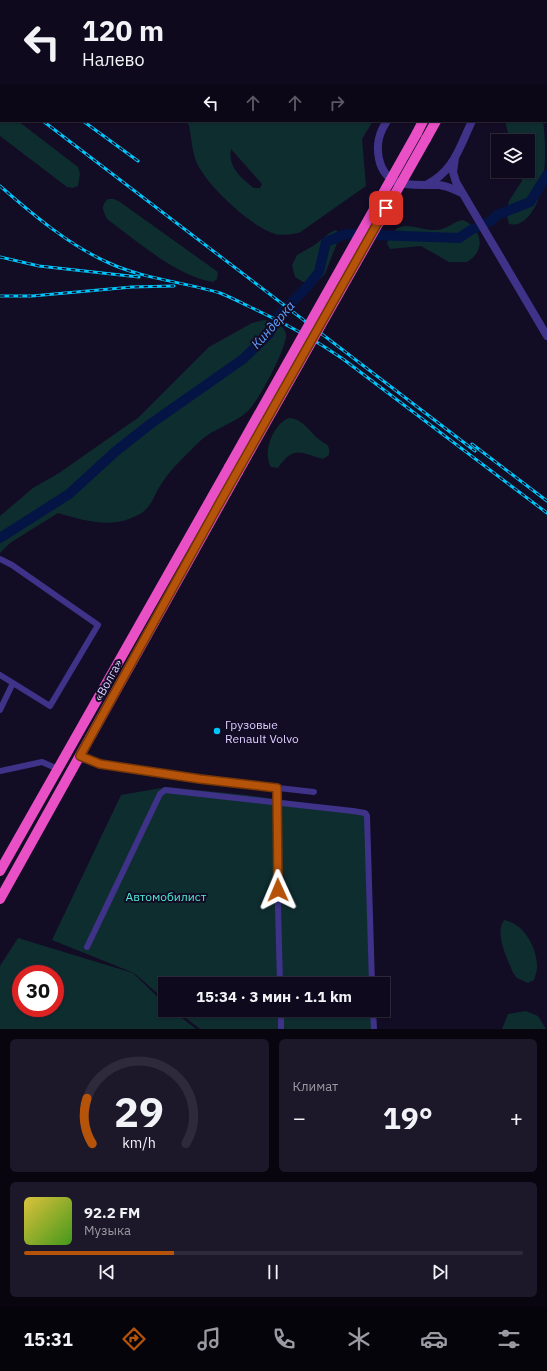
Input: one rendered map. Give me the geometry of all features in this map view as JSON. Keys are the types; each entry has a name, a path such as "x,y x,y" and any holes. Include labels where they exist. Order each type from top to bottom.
{"highway":[{"path":"233,469 422,122"},
{"path":"233,469 435,122"},
{"name":"«Волга»","path":"0,899 80,756 233,469"},
{"name":"«Волга»","path":"0,870 233,469"}],"street":[{"path":"386,122 380,132 378,146 380,164 385,173 395,181 405,185 439,185 450,187 463,194"},
{"path":"423,186 436,180 444,173 455,158 472,122"},
{"path":"455,158 453,172 454,178 547,336"},
{"path":"0,559 12,565 98,625 50,706 0,674"},
{"path":"0,710 13,683"},
{"path":"80,756 100,764 200,779 314,792"},
{"path":"0,771 42,762 58,769"},
{"path":"277,788 276,803 280,977"},
{"path":"87,947 160,794 169,790 365,813 367,816 372,977"},
{"path":"280,1017 281,1029"},
{"path":"373,1017 374,1029"}],"green space":[{"path":"0,122 19,122 78,167 80,174 78,186 73,188 67,187 0,136"},
{"path":"186,122 372,122 362,139 366,186 299,233 284,235 275,234 265,230 242,214 230,204 209,181 196,161 189,125","holes":["231,149 262,184 260,188 254,188 236,171 231,161"]},
{"path":"505,122 543,122 545,158 539,198 528,217 515,225 509,224 506,212 509,201 522,181 522,178 535,178 535,134 509,134"},
{"path":"108,199 114,199 120,202 218,272 217,279 213,282 185,273 144,247 107,219 103,206"},
{"path":"463,220 468,222 478,234 480,244 476,254 467,262 449,262 421,246 390,249 387,243 391,234 402,226 437,230"},
{"path":"336,230 340,235 325,274 317,282 305,283 295,277 292,265 297,255"},
{"path":"264,320 280,325 286,334 277,362 258,398 247,412 204,437 167,475 147,508 126,520 109,523 74,518 58,513 10,543 0,553 0,516 33,488 59,473 139,417 209,347 252,323"},
{"path":"289,418 302,423 316,437 327,445 329,448 329,455 323,459 303,453 293,453 278,468 271,467 268,454 271,440 278,426"},
{"name":"Автомобилист","path":"167,787 247,795 369,812 374,977 158,977 158,994 134,973 52,940 121,795"},
{"path":"504,920 518,926 532,945 537,961 537,970 534,980 528,983 517,978 513,973 505,954 500,933"},
{"path":"18,938 133,973 158,997 158,1017 181,1017 196,1029 0,1029 0,966"},
{"path":"526,1011 538,1016 546,1029 502,1029 508,1014"},
{"path":"185,1017 375,1017 375,1029 200,1029"}],"waterway":[{"name":"Киндерка","path":"0,538 69,494 116,451 149,425 243,359 269,334 279,315 307,287 319,272 326,242 346,234 459,238 471,230 491,221 497,215 530,202 547,175"}],"railway":[{"path":"44,122 475,451"},
{"path":"84,122 138,161"},
{"path":"0,186 52,229 94,256 136,273 220,293 310,338 343,359 547,513"},
{"path":"0,257 39,266 139,277"},
{"path":"0,296 32,296 132,287 174,286"},
{"path":"472,444 547,501"}],"place":[{"name":"Грузовые Renault Volvo","path":"217,731"}],"route":[{"path":"278,890 276,830 277,788 200,779 100,764 80,756 219,504 386,208"}]}
